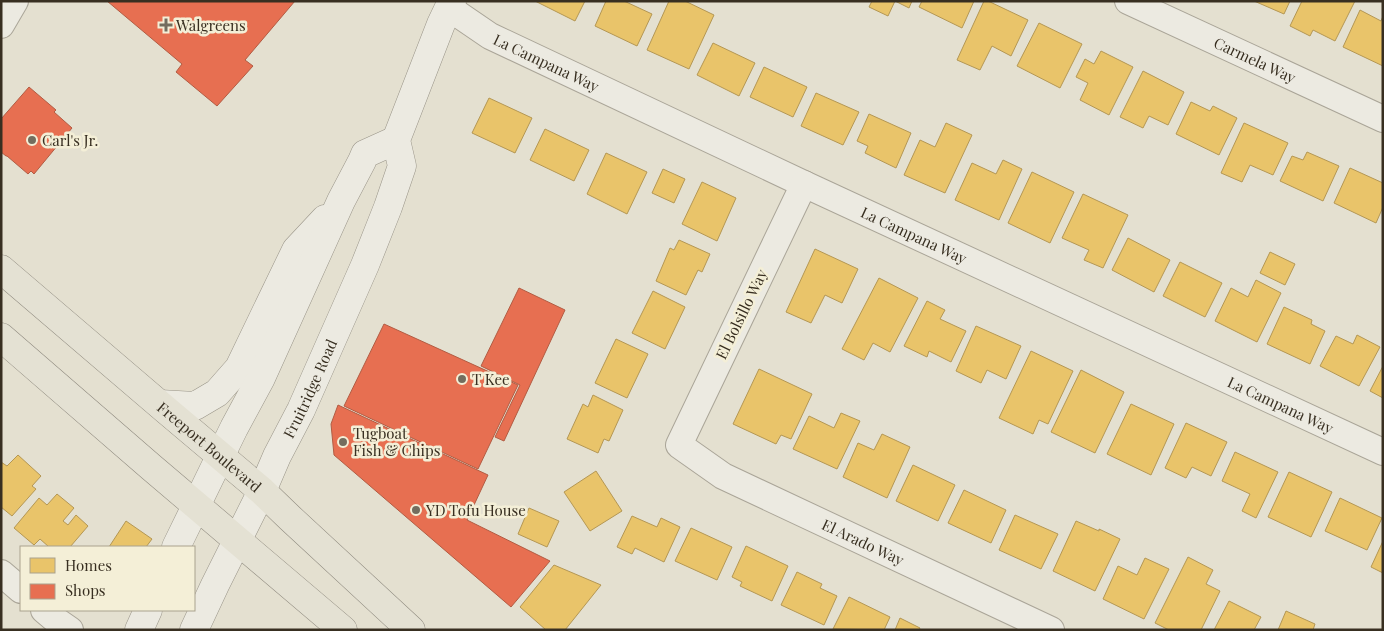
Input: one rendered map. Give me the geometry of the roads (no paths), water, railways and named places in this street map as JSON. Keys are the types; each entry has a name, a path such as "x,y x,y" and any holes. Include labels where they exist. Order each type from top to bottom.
{"main road":[{"path":"176,546 234,428 261,378 341,201 365,154 396,140 450,4"},
{"name":"Fruitridge Road","path":"194,630 301,410 365,264 402,166 396,140"},
{"path":"160,404 195,406 217,393 239,368 296,250 341,201"},
{"name":"Freeport Boulevard","path":"1,269 262,491 411,630"},
{"path":"1,337 343,630"},
{"path":"139,630 148,611"}],"street":[{"path":"1,24 15,1"},
{"name":"Carmela Way","path":"1128,1 1383,119"},
{"name":"La Campana Way","path":"450,4 490,36 804,184 1383,452"},
{"name":"El Bolsillo Way","path":"679,445 804,184"},
{"name":"El Arado Way","path":"679,445 723,476 1051,630"},
{"path":"1,573 20,589"},
{"path":"45,611 70,630"}],"place":[{"name":"Walgreens","path":"166,25"},
{"name":"Carl's Jr.","path":"32,140"},
{"name":"T Kee","path":"462,379"},
{"name":"Tugboat Fish & Chips","path":"343,442"},
{"name":"YD Tofu House","path":"416,510"}]}
